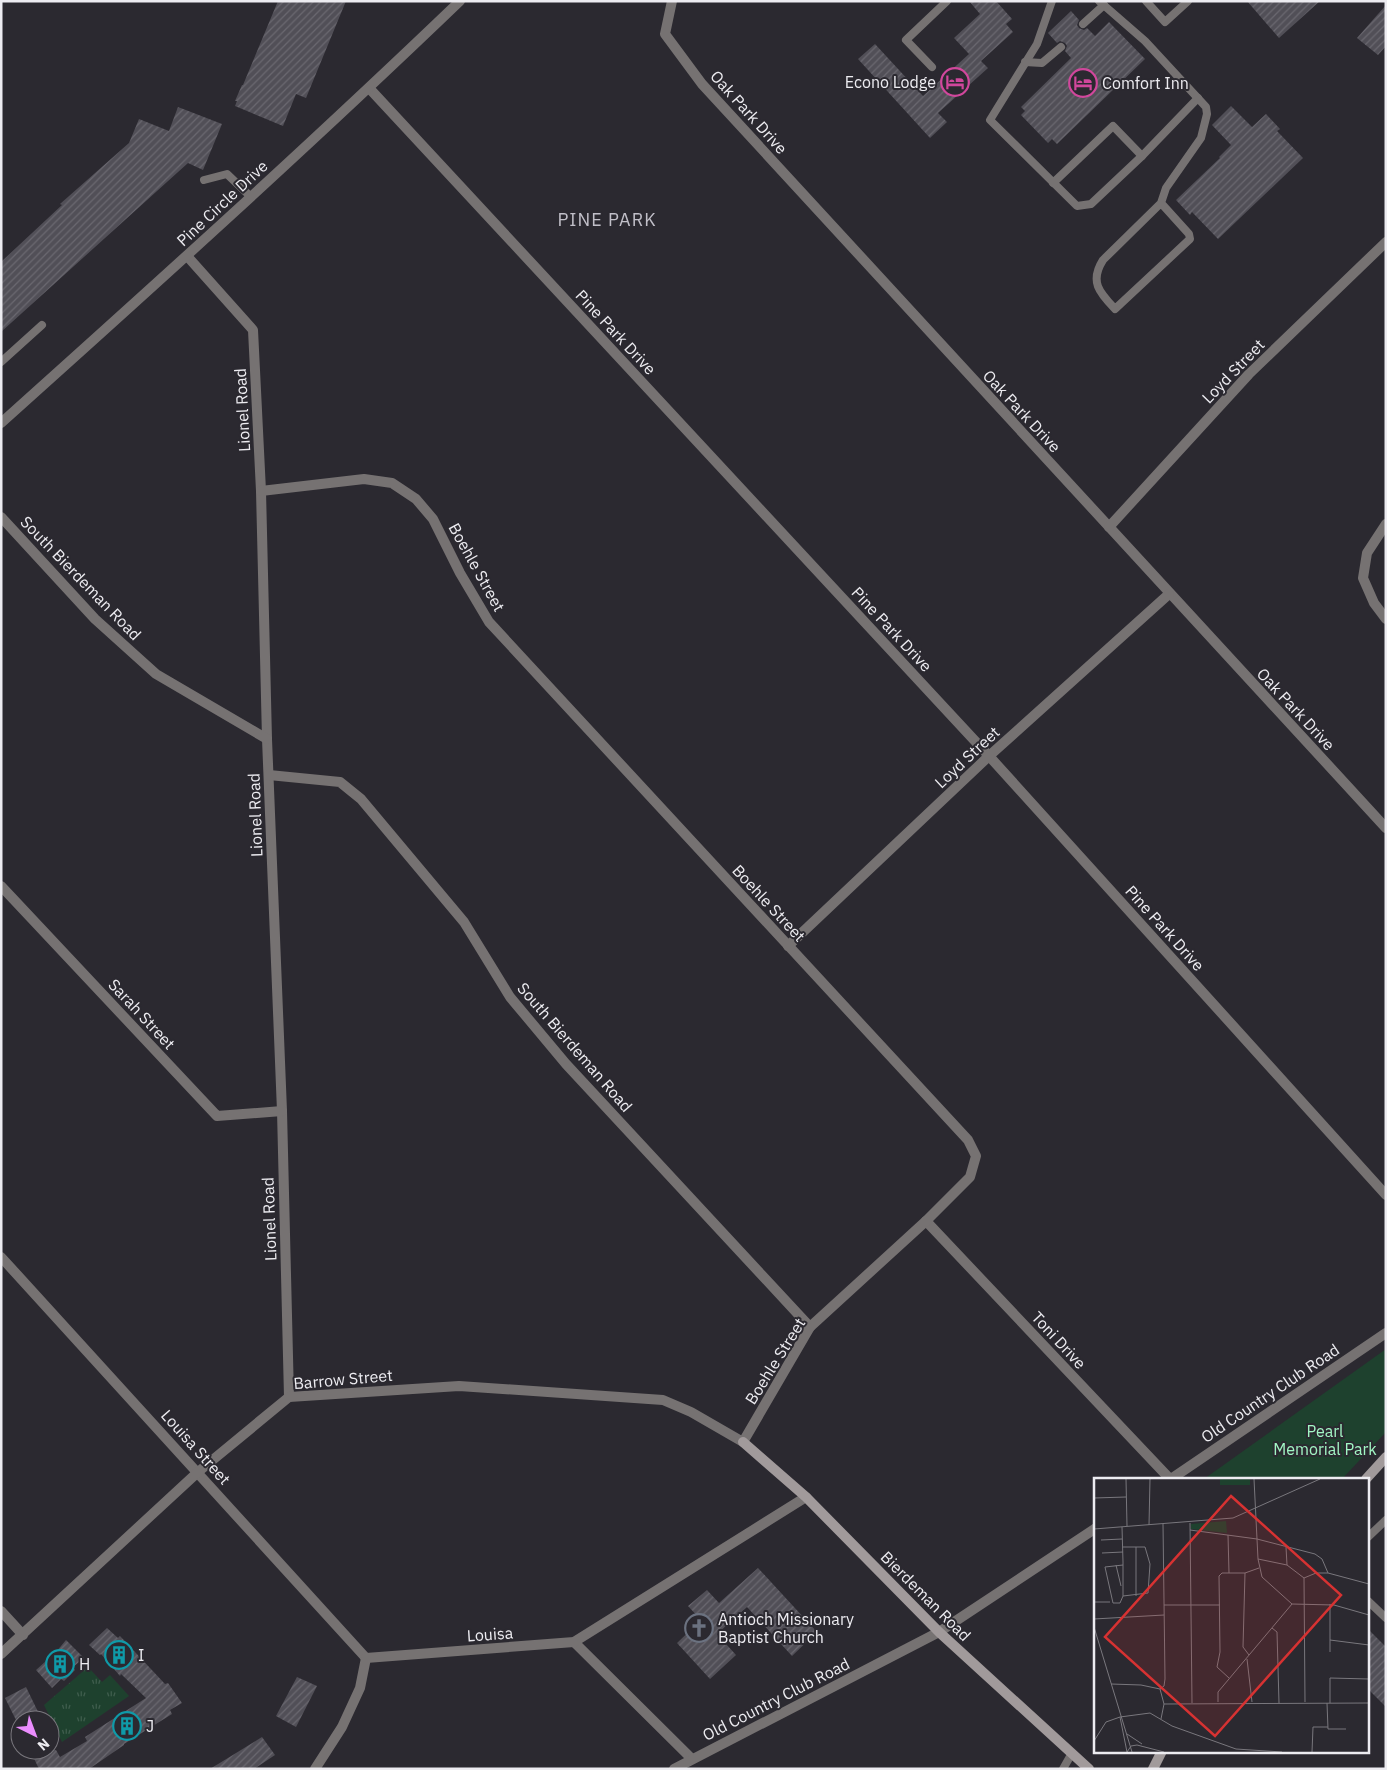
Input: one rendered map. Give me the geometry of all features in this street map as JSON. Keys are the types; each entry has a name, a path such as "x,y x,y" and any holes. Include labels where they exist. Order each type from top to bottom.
{"street":[{"name":"Pine Circle Drive","path":"1,423 187,256 460,1"},
{"name":"Oak Park Drive","path":"672,1 665,34 702,84 1386,828"},
{"name":"Pine Park Drive","path":"369,88 989,756 1386,1195"},
{"name":"Loyd Street","path":"1109,527 1248,374 1386,242"},
{"name":"Lionel Road","path":"187,256 253,330 261,491 267,739 282,1111 289,1397"},
{"name":"Boehle Street","path":"261,491 364,479 392,483 416,499 433,519 460,573 489,622 968,1140 976,1156 970,1176 926,1222 810,1327 743,1442"},
{"name":"South Bierdeman Road","path":"1,517 95,619 156,674 267,739"},
{"path":"1386,524 1367,553 1363,578 1374,603 1386,620"},
{"name":"Loyd Street","path":"788,946 989,756 1169,594"},
{"name":"South Bierdeman Road","path":"269,775 340,782 361,799 464,922 510,997 566,1064 810,1327"},
{"name":"Sarah Street","path":"1,886 217,1116 282,1111"},
{"name":"Toni Drive","path":"926,1222 1169,1478"},
{"name":"Louisa Street","path":"1,1257 366,1658"},
{"name":"Old Country Club Road","path":"1171,1478 1386,1333"},
{"name":"Barrow Street","path":"1,1654 198,1472 289,1397 459,1386 663,1400 691,1412 743,1442"},
{"name":"Bierdeman Road","path":"743,1442 806,1497 939,1632 1089,1769"},
{"path":"1367,1478 1386,1457"},
{"path":"692,1759 574,1642 806,1497"},
{"name":"Old Country Club Road","path":"674,1769 939,1632 1094,1529"},
{"path":"1,1611 23,1635"},
{"name":"Louisa","path":"366,1658 574,1642"},
{"path":"315,1769 346,1719 360,1688 366,1658"},
{"path":"1153,1769 1162,1752"}],"lane":[{"path":"932,67 906,40 947,1"},
{"path":"1052,1 1037,44 990,120 1077,206 1091,204 1142,156 1198,98"},
{"path":"1146,1 1165,22 1188,1"},
{"path":"1084,24 1101,3 1145,41 1206,107 1207,114 1201,138 1166,188 1161,203 1103,260 1097,269 1099,293 1115,310 1190,239 1189,234 1161,203"},
{"path":"1025,62 1042,63 1061,47"},
{"path":"1053,183 1113,126 1142,156"},
{"path":"204,180 227,174 251,197"},
{"path":"1,362 42,325"},
{"path":"1370,1535 1386,1520"},
{"path":"1370,1603 1386,1618"},
{"path":"1063,1769 1072,1753"}],"green space":[{"name":"Pearl Memorial Park","path":"1386,1349 1386,1432 1343,1478 1205,1478"},
{"path":"88,1667 102,1682 110,1675 129,1696 62,1742 60,1738 60,1710 46,1710 44,1705"}],"building":[{"path":"278,1 346,1 306,98 296,94 283,126 235,106 237,101 235,101"},
{"name":"Econo Lodge","path":"969,1 996,1 1012,19 1006,24 1013,32 981,61 988,68 938,113 947,122 930,138 858,59 875,44 923,96 969,54 954,38 980,14"},
{"path":"1247,1 1320,1 1279,38"},
{"path":"1386,5 1386,46 1378,55 1357,38"},
{"name":"Comfort Inn","path":"1071,11 1079,20 1077,25 1079,28 1084,30 1087,28 1095,36 1109,22 1145,59 1057,144 1052,139 1048,143 1021,115 1025,111 1021,107 1071,58 1065,51 1067,46 1065,43 1060,41 1057,43 1048,33"},
{"path":"1231,106 1252,127 1266,114 1280,129 1277,131 1303,158 1218,239 1192,212 1190,215 1176,200 1231,145 1212,125"},
{"path":"178,107 222,124 203,170 188,163 1,332 1,262 62,205 60,204 129,143 139,119 169,131"},
{"name":"Antioch Missionary Baptist Church","path":"758,1568 817,1632 792,1656 747,1607 717,1634 736,1655 710,1679 677,1643 701,1620 688,1606 707,1590 719,1603"},
{"path":"107,1628 118,1638 120,1636 165,1684 168,1683 182,1703 170,1710 172,1714 124,1744 89,1769 39,1769 35,1760 60,1760 60,1757 87,1741 85,1737 146,1698 121,1674 120,1676 101,1654 89,1645"},
{"path":"1370,1631 1386,1647 1386,1707 1370,1691"},
{"name":"H","path":"66,1640 84,1658 73,1667 75,1670 64,1681 61,1679 52,1688 36,1670"},
{"path":"297,1677 317,1686 296,1727 276,1716"},
{"path":"26,1687 37,1710 11,1710 5,1698"},
{"path":"262,1737 275,1755 254,1769 210,1769"}],"place":[{"name":"Econo Lodge","path":"955,82"},
{"name":"Comfort Inn","path":"1083,83"},
{"name":"Antioch Missionary Baptist Church","path":"699,1628"},
{"name":"I","path":"119,1655"},
{"name":"H","path":"60,1664"},
{"name":"J","path":"127,1726"}],"district":[{"name":"PINE PARK","path":"607,219"}]}
